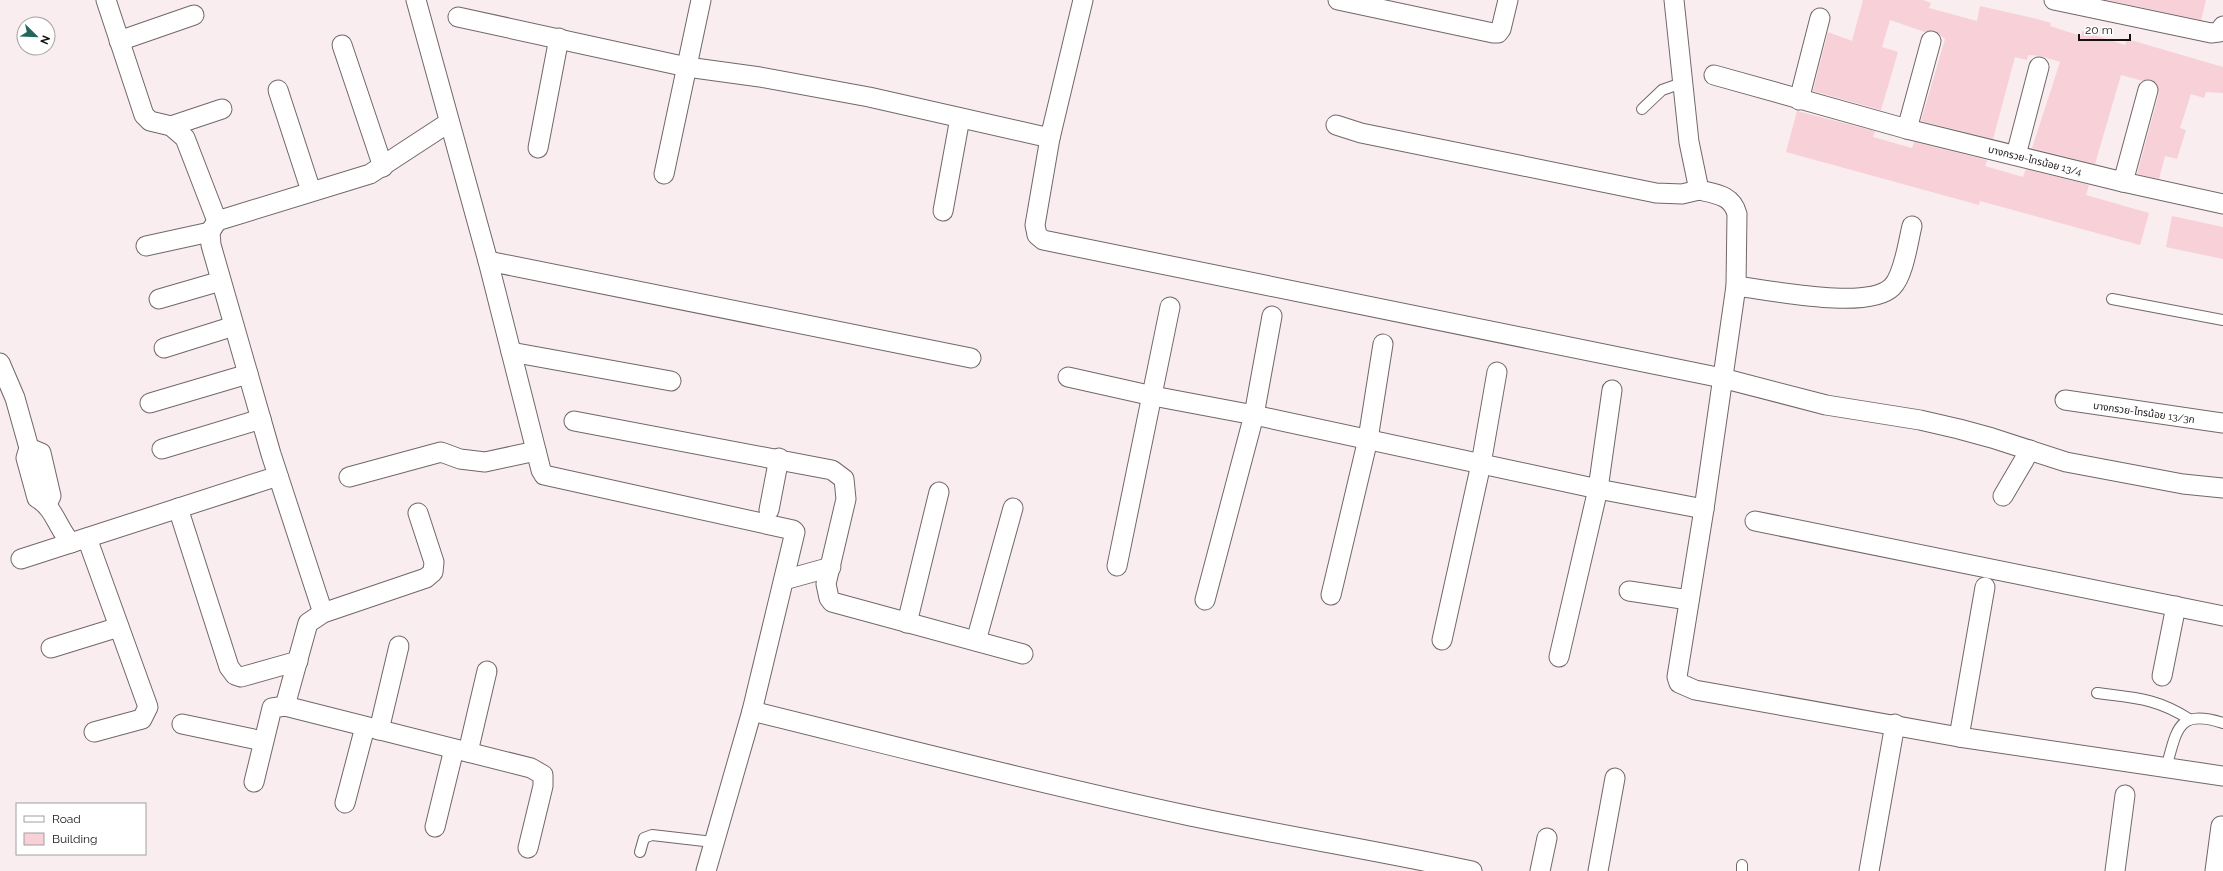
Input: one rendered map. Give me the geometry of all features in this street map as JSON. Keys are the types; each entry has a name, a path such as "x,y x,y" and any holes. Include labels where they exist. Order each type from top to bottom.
{"street":[{"path":"106,0 146,119 171,126 185,138 214,227 211,245 261,419 323,613"},
{"path":"416,0 448,123 488,261 536,451 541,470 544,475 550,478 793,530 795,535 752,711 713,842 706,871"},
{"path":"664,174 701,0"},
{"path":"1338,0 1498,33 1501,30 1508,0"},
{"path":"1674,0 1688,142 1699,190"},
{"path":"2054,0 2211,33 2219,32 2223,26"},
{"path":"1080,1 1050,138 1035,225 1037,235 1043,240 1722,378 1826,405 1920,420 1992,438 2066,462 2183,484 2223,488"},
{"path":"119,41 194,15"},
{"path":"458,17 687,67 760,77 861,95 1050,138"},
{"path":"1799,100 1820,18"},
{"path":"538,148 559,38"},
{"path":"1907,129 1931,41"},
{"path":"342,45 383,167"},
{"path":"2016,155 2039,67"},
{"name":"บางกรวย-ไทรน้อย 13/4","path":"1714,75 1907,129 2123,182 2223,204"},
{"path":"278,90 312,191"},
{"path":"2123,182 2148,90"},
{"path":"171,126 222,109"},
{"path":"943,211 960,118"},
{"path":"146,246 214,227 312,191 370,174 383,167 448,123"},
{"path":"1336,125 1361,133 1656,194 1682,194 1699,190 1724,196 1735,207 1737,214 1736,286 1704,510 1688,600 1677,677 1685,687 1895,724 1959,737 2223,776"},
{"path":"1736,286 1839,298 1865,298 1884,293 1894,286 1900,274 1912,226"},
{"path":"488,261 971,358"},
{"path":"159,299 221,281"},
{"path":"1117,566 1170,307"},
{"path":"1205,600 1254,415 1272,316"},
{"path":"164,348 234,326"},
{"path":"1330,596 1368,439 1383,344"},
{"path":"511,352 671,381"},
{"path":"0,363 15,398 29,448 41,453 51,496 47,504 62,533 79,540 119,627 148,707 142,719 94,732"},
{"path":"1442,640 1482,464 1497,372"},
{"path":"150,402 248,374"},
{"path":"1068,377 1704,510"},
{"path":"1559,657 1598,489 1612,390"},
{"name":"บางกรวย-ไทรน้อย 13/3ก","path":"2065,400 2223,423"},
{"path":"162,449 261,419"},
{"path":"574,421 779,458 832,470 844,479 846,498 826,584 829,598 832,602 1023,654"},
{"path":"2003,496 2030,450"},
{"path":"349,476 441,452 460,459 486,462 536,451"},
{"path":"769,510 779,458"},
{"path":"21,559 278,476"},
{"path":"907,623 939,492"},
{"path":"178,508 229,667 235,675 241,677 298,661"},
{"path":"976,641 1013,508"},
{"path":"284,706 308,623 323,613 426,578 433,572 434,562 418,513"},
{"path":"1754,521 2223,616"},
{"path":"784,580 831,567"},
{"path":"1959,737 1985,587"},
{"path":"1628,591 1688,600"},
{"path":"2162,676 2176,606"},
{"path":"51,648 119,627"},
{"path":"345,803 372,728 398,646"},
{"path":"435,827 487,670"},
{"path":"254,782 272,708 284,706 531,768 543,775 543,786 528,848"},
{"path":"752,711 1179,814 1269,833 1389,853 1472,871"},
{"path":"182,724 263,741"},
{"path":"1869,871 1895,724"},
{"path":"1598,871 1615,778"},
{"path":"2115,871 2125,795"},
{"path":"2215,871 2221,826"},
{"path":"1540,871 1548,838"}],"lane":[{"path":"1642,109 1662,90 1682,83"},
{"path":"2112,298 2223,320"},
{"path":"2097,693 2149,700 2170,707 2189,719"},
{"path":"2166,768 2175,735 2181,725 2194,717 2206,718 2223,723"},
{"path":"640,852 644,838 652,835 713,842"}],"building":[{"path":"1863,0 1923,0 1931,3 1929,8 1977,21 1980,6 2051,23 2050,26 2081,36 2082,31 2125,45 2127,39 2223,67 2223,93 2206,92 2204,98 2191,94 2180,128 2186,130 2177,159 2165,156 2159,179 2137,174 2159,93 2156,83 2150,79 2143,81 2121,75 2095,164 2032,148 2060,62 2041,56 2028,55 2027,60 2015,57 1993,139 1921,121 1945,39 1934,30 1925,32 1890,20 1882,47 1898,52 1881,110 1813,91 1828,32 1852,41"},
{"path":"2107,0 2206,0 2201,20"},
{"path":"1797,111 1875,131 1873,137 1912,148 1914,142 1987,160 1985,166 2023,177 2026,169 2089,185 2086,195 2149,213 2140,245 1980,201 1979,205 1786,152"},
{"path":"2172,216 2223,227 2223,259 2166,247"}]}
